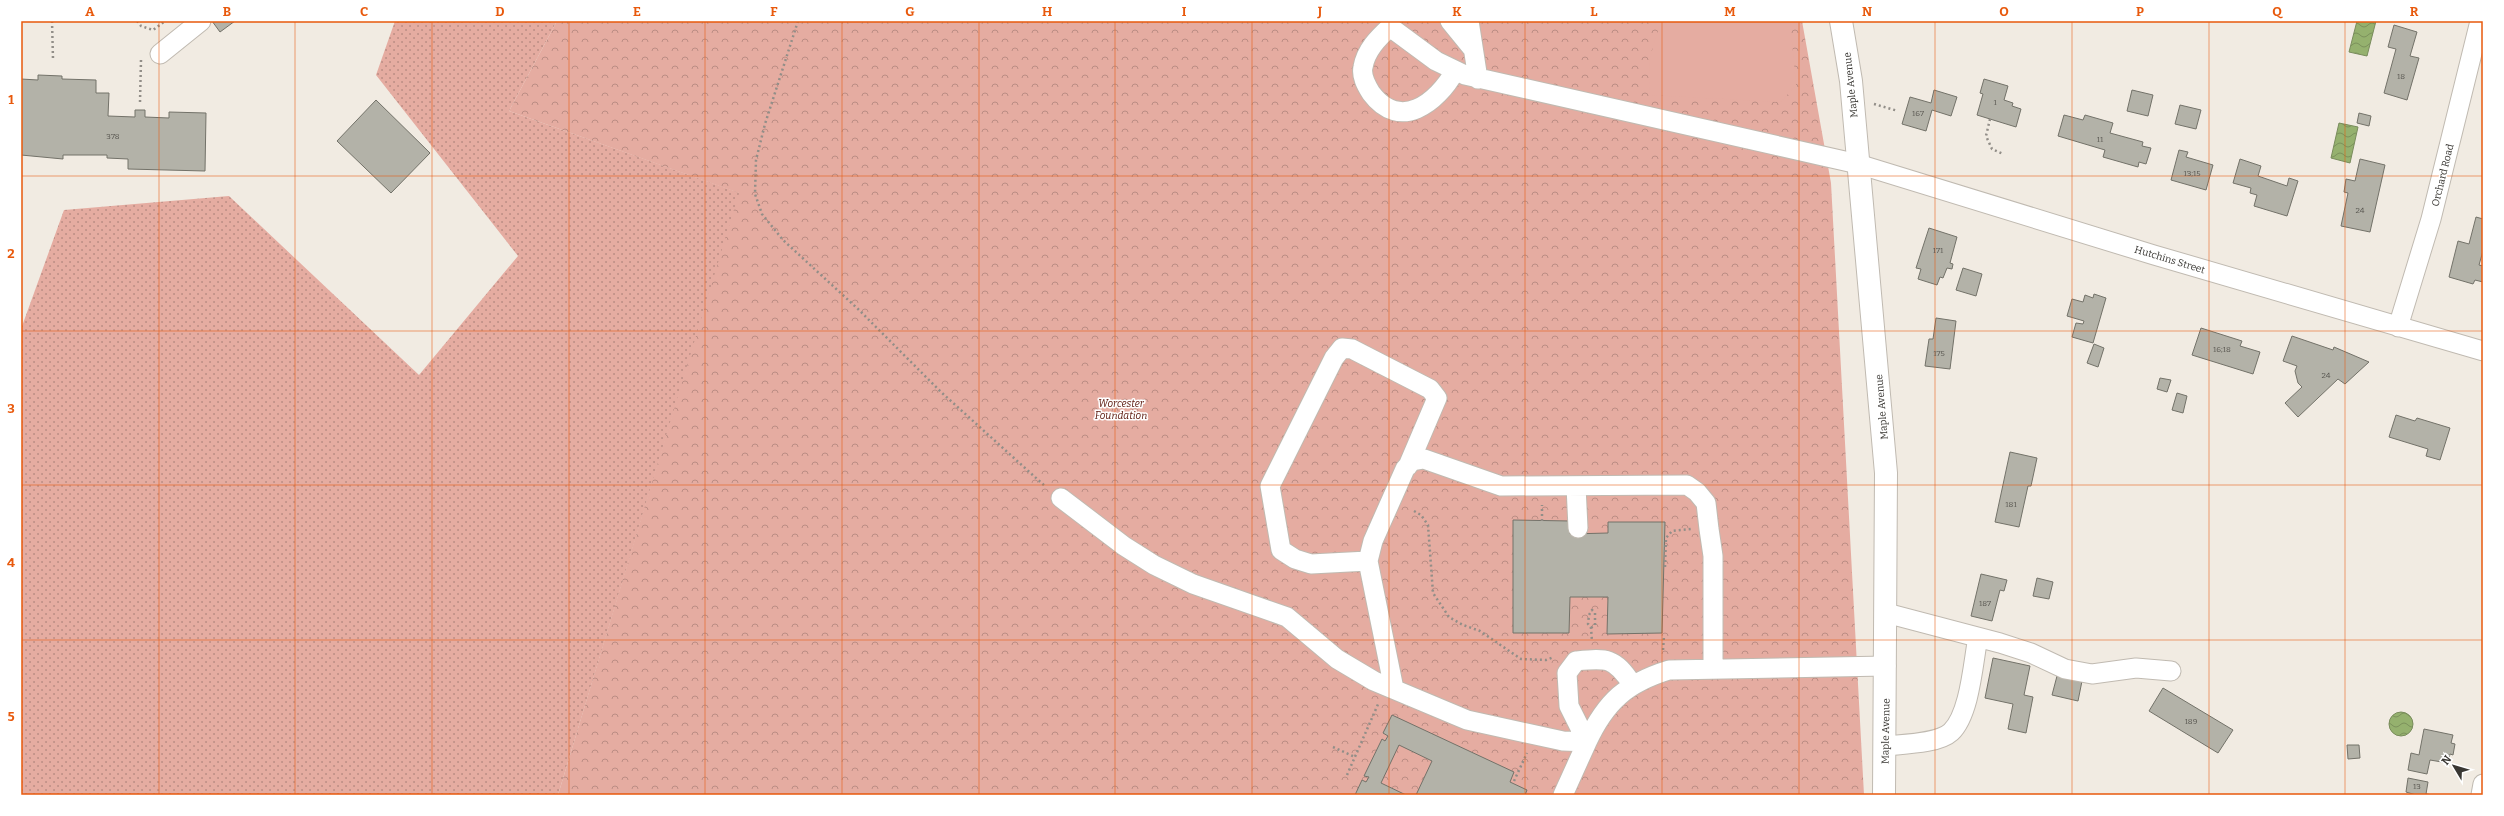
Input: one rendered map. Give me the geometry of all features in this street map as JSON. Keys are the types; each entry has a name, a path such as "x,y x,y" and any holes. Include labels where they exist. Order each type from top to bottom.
{"main road":[{"name":"Maple Avenue","path":"1841,21 1851,81 1886,473 1885,746 1888,794"}],"street":[{"path":"160,54 201,21"},
{"path":"1450,21 1473,48"},
{"path":"1469,21 1478,79"},
{"name":"Orchard Road","path":"2398,327 2430,219 2480,21"},
{"path":"1387,24 1370,49 1362,72 1369,89 1384,106 1401,111 1420,108 1443,89 1455,71"},
{"name":"Hutchins Street","path":"1387,24 1428,56 1455,71 1478,79 1573,98 1858,164 2398,327 2483,351"},
{"path":"1368,561 1310,564 1295,559 1281,550 1270,486 1334,358 1342,348 1352,349 1430,389 1437,398 1408,466 1397,485 1368,561 1394,689"},
{"path":"1408,466 1412,461 1424,459 1501,486 1687,485 1697,492 1706,503 1713,556 1713,669"},
{"path":"1576,486 1578,528"},
{"path":"1061,498 1145,560 1193,584 1287,617 1341,661 1366,676 1394,689 1467,720 1563,741 1587,742"},
{"path":"1886,613 1978,637 2031,653 2065,669 2092,674 2136,668 2172,671"},
{"path":"1885,746 1931,741 1950,732 1960,718 1968,692 1978,637"},
{"path":"1587,742 1569,706 1567,672 1576,661 1603,659 1621,668 1632,684"},
{"path":"1563,795 1595,726 1612,702 1632,684 1669,670 1886,666"},
{"path":"2481,795 2483,784"}],"path":[{"path":"52,21 53,59"},
{"path":"136,21 141,26 153,30 165,21"},
{"path":"798,21 765,124 756,160 755,194 762,214 783,240 854,306 941,392 1008,455 1061,498"},
{"path":"140,102 142,52"},
{"path":"1871,103 1898,111"},
{"path":"1990,119 1986,136 1992,149 2003,154"},
{"path":"1542,501 1542,521"},
{"path":"1414,511 1421,515 1428,525 1433,593 1449,617 1463,625 1480,631 1520,659 1546,660 1556,657"},
{"path":"1665,567 1666,538 1672,531 1709,529"},
{"path":"1592,610 1595,613 1595,625 1591,628 1588,624 1589,615 1592,610"},
{"path":"1663,650 1664,636"},
{"path":"1347,775 1379,702"},
{"path":"1514,781 1536,734"},
{"path":"1333,748 1355,757"}],"green space":[{"path":"395,21 557,21 509,111 740,193 558,795 21,795 21,329 64,210 229,196 419,375 518,256 376,75"},
{"name":"Worcester Foundation","path":"557,21 1802,21 1831,183 1864,795 558,795 739,193 509,111"},
{"path":"1661,21 1790,21 1796,85 1781,102 1649,95 1650,57"}],"water":[{"path":"2357,21 2376,21 2367,56 2349,52"},
{"path":"2339,123 2358,127 2350,163 2331,158"},
{"path":"2401,712 2406,713 2412,719 2412,729 2406,735 2401,736 2396,735 2390,729 2389,724 2390,719 2396,713"}],"building":[{"path":"212,21 235,21 220,32"},
{"path":"2394,25 2417,32 2410,56 2419,58 2407,100 2384,93 2396,49 2388,47"},
{"path":"38,75 62,76 62,79 96,80 96,93 109,93 108,116 135,117 135,110 145,110 145,117 169,118 169,112 206,113 205,171 128,169 128,159 107,158 107,155 63,155 63,159 21,155 21,79 38,80"},
{"path":"1984,79 2008,86 2004,100 2013,103 2012,106 2021,109 2016,127 1977,115 1983,94 1980,93"},
{"path":"1934,90 1957,97 1951,116 1932,110 1926,131 1902,124 1910,97 1931,103"},
{"path":"2132,90 2153,95 2148,116 2127,111"},
{"path":"376,100 430,153 391,193 337,141"},
{"path":"2180,105 2201,110 2196,129 2175,124"},
{"path":"2359,113 2371,116 2369,126 2357,123"},
{"path":"2064,115 2083,120 2085,115 2113,123 2110,133 2143,142 2142,146 2151,148 2146,164 2139,162 2138,167 2103,157 2105,150 2058,136"},
{"path":"2179,150 2188,152 2186,157 2213,165 2206,190 2171,180"},
{"path":"2240,159 2261,166 2258,176 2287,186 2289,178 2298,181 2287,216 2254,206 2257,195 2250,193 2251,188 2233,183"},
{"path":"2360,159 2385,165 2370,232 2341,226 2348,193 2344,192 2346,179 2355,181"},
{"path":"2476,217 2483,219 2483,251 2479,265 2483,266 2483,282 2475,280 2473,284 2449,277 2458,241 2469,244"},
{"path":"1929,228 1957,237 1950,263 1953,264 1952,269 1947,268 1943,278 1940,277 1937,285 1918,279 1921,269 1916,268"},
{"path":"1963,268 1982,274 1976,296 1956,290"},
{"path":"2094,294 2106,298 2093,343 2072,337 2076,323 2083,324 2084,321 2067,316 2072,299 2083,302 2085,295 2093,298"},
{"path":"1936,318 1956,321 1950,369 1925,366 1929,339 1933,339"},
{"path":"2201,328 2242,341 2240,346 2260,352 2253,374 2192,355"},
{"path":"2292,336 2333,350 2334,347 2369,362 2345,384 2338,379 2298,417 2285,403 2302,387 2298,383 2295,371 2297,366 2283,361"},
{"path":"2094,344 2104,348 2098,367 2087,363"},
{"path":"2160,378 2171,380 2167,392 2157,389"},
{"path":"2177,393 2187,396 2183,413 2172,410"},
{"path":"2396,415 2415,421 2417,418 2450,428 2440,460 2426,456 2428,449 2389,437"},
{"path":"2010,452 2037,458 2031,486 2028,486 2019,527 1995,522"},
{"path":"1513,520 1570,521 1570,534 1608,533 1608,522 1665,522 1662,633 1607,634 1608,597 1570,597 1569,633 1513,633"},
{"path":"1981,574 2007,580 2004,591 2000,590 1992,621 1971,616"},
{"path":"2037,578 2053,582 2049,599 2033,596"},
{"path":"1993,658 2030,666 2024,695 2033,697 2026,733 2008,729 2013,704 1985,698"},
{"path":"2057,676 2082,681 2078,701 2052,695"},
{"path":"2163,688 2233,730 2218,753 2149,711"},
{"path":"1392,715 1514,772 1510,782 1527,790 1525,795 1416,795 1432,761 1399,745 1381,783 1406,795 1355,795 1362,780 1366,782 1369,777 1364,776 1382,739 1385,741 1388,736 1383,733"},
{"path":"2424,729 2453,735 2451,743 2455,744 2453,755 2450,754 2448,763 2430,760 2427,774 2408,770 2411,753 2419,755"},
{"path":"2347,745 2359,745 2360,758 2348,759"},
{"path":"2408,778 2428,782 2426,794 2433,795 2416,795 2406,792"}]}
